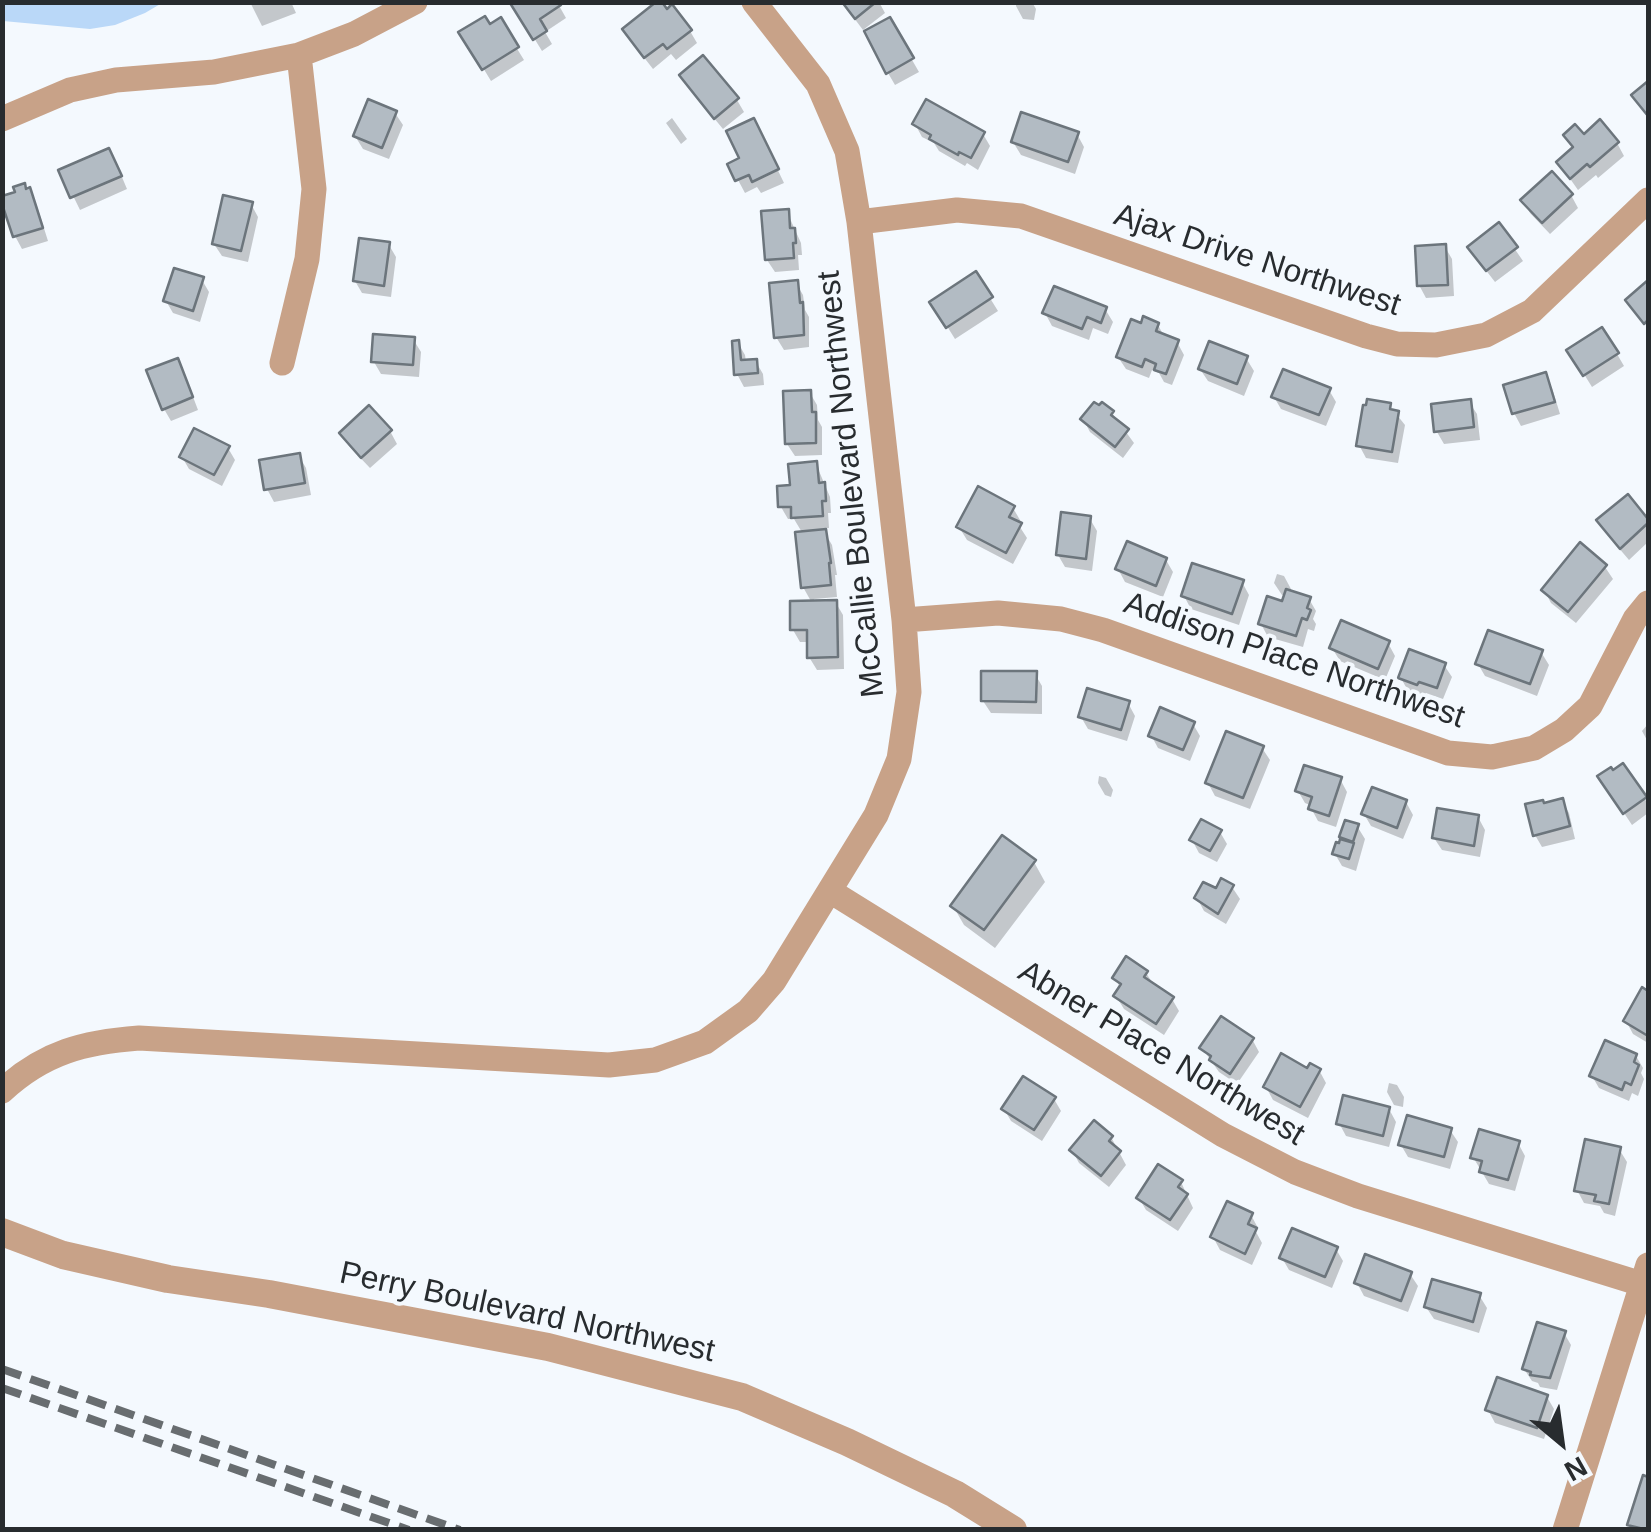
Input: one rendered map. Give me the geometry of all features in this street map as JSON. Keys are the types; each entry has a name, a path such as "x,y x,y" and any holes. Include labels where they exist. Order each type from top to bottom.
{"street":[{"path":"2,119 70,90 116,80 214,72 299,55 354,34 415,2"},
{"name":"McCallie Boulevard Northwest","path":"2,1091 20,1075 67,1049 99,1041 140,1038 609,1065 655,1060 705,1042 748,1010 774,981 876,816 898,758 909,692 859,222 846,151 818,84 754,2"},
{"path":"282,363 307,259 314,189 299,55"},
{"name":"Ajax Drive Northwest","path":"859,222 956,210 1022,216 1366,336 1397,344 1436,345 1486,335 1532,311 1648,200"},
{"name":"Addison Place Northwest","path":"904,620 998,613 1062,619 1103,630 1448,753 1492,757 1534,748 1564,730 1590,706 1635,619 1648,603"},
{"name":"Abner Place Northwest","path":"830,891 1223,1135 1295,1172 1358,1196 1646,1278"},
{"name":"Perry Boulevard Northwest","path":"2,1232 63,1255 133,1271 548,1346 742,1397 937,1486 1014,1530"},
{"path":"1565,1530 1646,1278"}],"water":[{"path":"2,3 162,3 115,25 90,29 3,21"}],"building":[{"path":"560,2 540,19 547,31 533,40 510,3"},
{"path":"656,2 662,2 667,9 672,4 692,30 667,49 663,44 644,58 622,29"},
{"path":"842,2 876,2 855,19"},
{"path":"485,16 490,24 501,17 519,47 482,70 458,32"},
{"path":"890,17 914,58 886,74 864,31"},
{"path":"703,55 739,98 714,119 679,75"},
{"path":"1648,81 1648,116 1631,95"},
{"path":"368,99 397,111 382,148 353,136"},
{"path":"926,99 985,132 971,158 929,139 931,135 912,124"},
{"path":"1021,112 1079,132 1068,162 1011,142"},
{"path":"754,118 779,169 752,182 749,175 735,181 727,164 739,158 726,131"},
{"path":"1600,119 1619,142 1570,179 1556,162 1573,147 1563,135 1575,124 1584,134"},
{"path":"109,148 122,176 70,198 58,170"},
{"path":"1552,171 1573,194 1542,223 1520,200"},
{"path":"25,183 26,189 30,187 43,228 13,237 2,196"},
{"path":"223,195 253,202 241,251 212,244"},
{"path":"789,209 790,228 795,228 794,258 765,260 761,211"},
{"path":"1499,222 1518,247 1486,271 1467,247"},
{"path":"359,238 390,242 384,286 353,281"},
{"path":"1446,244 1448,285 1417,286 1415,246"},
{"path":"174,268 204,277 193,311 163,301"},
{"path":"976,271 993,297 946,328 929,302"},
{"path":"798,280 804,335 774,338 769,283"},
{"path":"1648,280 1648,320 1644,324 1625,300"},
{"path":"1054,286 1107,307 1101,323 1087,317 1082,329 1042,313"},
{"path":"1143,316 1159,323 1156,331 1179,340 1166,374 1154,370 1156,364 1145,359 1142,367 1116,357 1131,319 1141,323"},
{"path":"1602,327 1619,353 1583,376 1566,350"},
{"path":"373,334 415,337 413,365 371,362"},
{"path":"739,340 741,360 757,359 758,373 734,375 732,341"},
{"path":"1209,341 1248,356 1237,384 1198,369"},
{"path":"178,358 193,397 162,410 146,370"},
{"path":"1283,369 1331,388 1319,415 1271,397"},
{"path":"1546,372 1555,402 1512,414 1503,385"},
{"path":"811,390 816,443 785,444 783,391"},
{"path":"1367,399 1391,403 1390,409 1399,411 1392,452 1356,446"},
{"path":"1471,399 1474,427 1434,432 1431,404"},
{"path":"1094,402 1102,402 1114,411 1111,415 1129,429 1115,447 1080,419"},
{"path":"369,405 392,430 361,458 339,433"},
{"path":"194,428 230,446 214,475 179,457"},
{"path":"300,453 305,483 264,490 259,460"},
{"path":"817,461 819,483 825,482 823,516 791,518 791,507 778,507 777,486 790,485 788,464"},
{"path":"978,486 1015,506 1009,517 1022,523 1006,553 956,527"},
{"path":"1628,494 1648,523 1620,549 1596,520"},
{"path":"1061,512 1091,516 1086,559 1056,555"},
{"path":"826,529 831,585 801,588 795,532"},
{"path":"1127,541 1167,558 1156,586 1115,569"},
{"path":"1580,542 1607,565 1568,612 1541,590"},
{"path":"1192,563 1244,580 1232,614 1181,596"},
{"path":"1286,589 1311,597 1307,608 1311,610 1307,620 1302,618 1296,636 1258,624 1267,596 1282,601"},
{"path":"837,600 838,657 807,658 807,630 790,630 790,601"},
{"path":"1341,620 1390,641 1378,669 1329,648"},
{"path":"1488,630 1543,650 1530,684 1475,664"},
{"path":"1409,649 1446,663 1437,688 1398,678"},
{"path":"981,671 1037,671 1036,702 981,701"},
{"path":"1087,688 1130,701 1121,730 1078,717"},
{"path":"1160,707 1195,722 1183,750 1148,736"},
{"path":"1226,731 1264,746 1243,798 1205,783"},
{"path":"1623,763 1647,797 1623,814 1597,776"},
{"path":"1304,765 1342,777 1329,816 1308,809 1312,797 1295,791"},
{"path":"1372,787 1407,800 1397,828 1361,814"},
{"path":"1563,798 1570,826 1533,836 1525,804"},
{"path":"1437,808 1479,815 1474,846 1432,838"},
{"path":"1201,819 1222,830 1210,851 1189,840"},
{"path":"1345,820 1359,824 1353,842 1339,837"},
{"path":"1002,835 1036,860 984,930 950,906"},
{"path":"1340,839 1354,843 1349,859 1332,854"},
{"path":"1221,878 1234,885 1218,914 1194,898 1203,882 1216,888"},
{"path":"1126,956 1148,971 1144,977 1174,997 1156,1024 1113,996 1121,984 1112,978"},
{"path":"1642,987 1648,991 1648,1036 1623,1021"},
{"path":"1221,1016 1254,1038 1230,1074 1199,1048"},
{"path":"1605,1040 1637,1054 1634,1062 1639,1065 1631,1085 1625,1082 1622,1090 1589,1076"},
{"path":"1281,1053 1307,1068 1310,1063 1321,1069 1300,1107 1263,1087"},
{"path":"1023,1076 1056,1097 1034,1130 1001,1109"},
{"path":"1343,1095 1390,1107 1383,1136 1336,1124"},
{"path":"1407,1115 1452,1128 1444,1157 1398,1145"},
{"path":"1094,1120 1113,1136 1109,1141 1121,1151 1101,1176 1069,1150"},
{"path":"1479,1129 1520,1141 1508,1180 1479,1172 1482,1161 1470,1158"},
{"path":"1585,1139 1621,1147 1609,1204 1594,1201 1596,1195 1574,1191"},
{"path":"1158,1164 1183,1180 1178,1187 1188,1194 1170,1220 1136,1198"},
{"path":"1227,1201 1253,1213 1248,1224 1257,1228 1245,1254 1210,1237"},
{"path":"1292,1228 1338,1247 1325,1277 1279,1258"},
{"path":"1365,1254 1412,1272 1401,1301 1354,1283"},
{"path":"1432,1279 1481,1293 1473,1322 1424,1307"},
{"path":"1537,1322 1566,1331 1550,1378 1530,1375 1522,1369"},
{"path":"1497,1377 1548,1395 1537,1428 1485,1410"},
{"path":"1643,1475 1648,1477 1648,1530 1627,1525"}],"railway":[{"path":"2,1369 460,1530"},
{"path":"2,1388 409,1530"}]}
